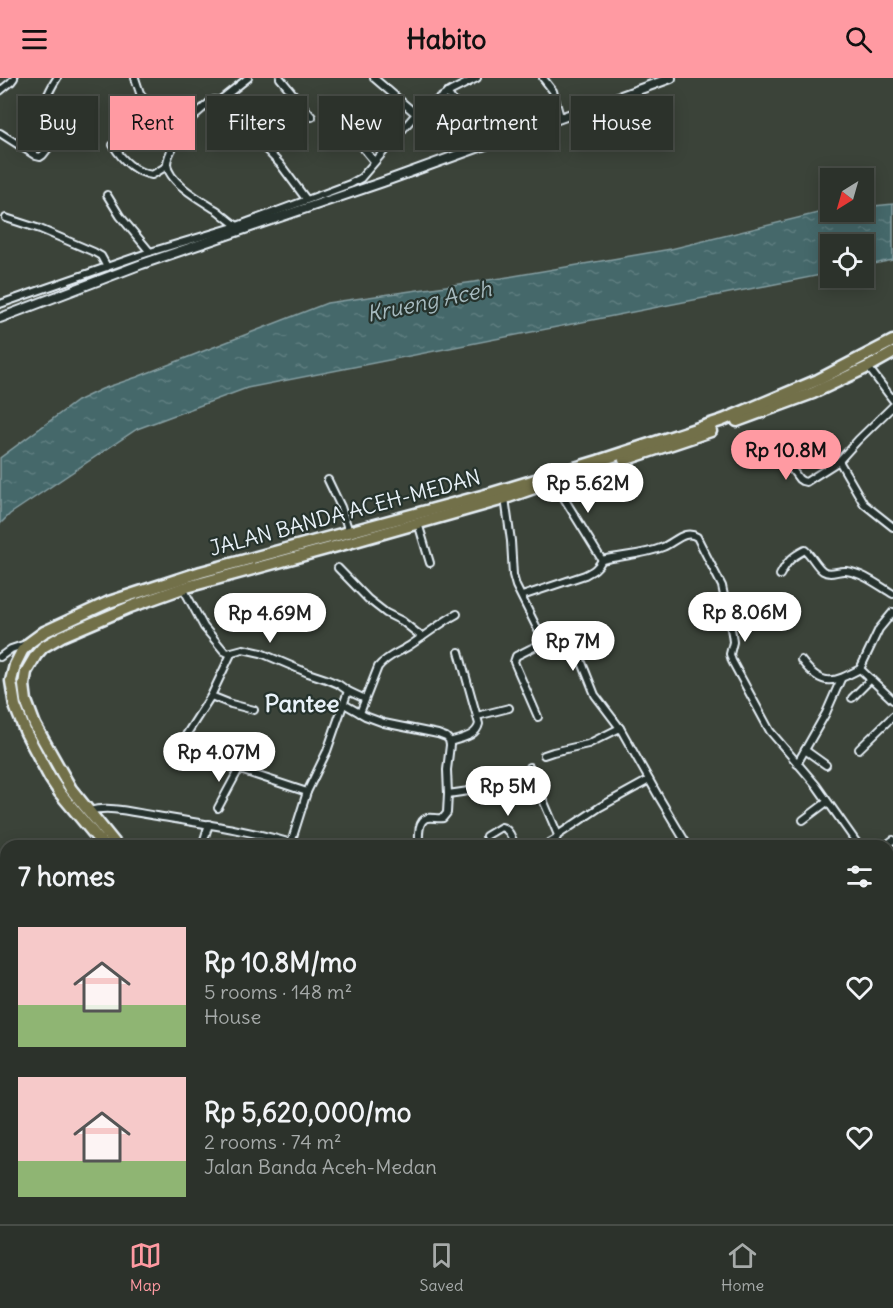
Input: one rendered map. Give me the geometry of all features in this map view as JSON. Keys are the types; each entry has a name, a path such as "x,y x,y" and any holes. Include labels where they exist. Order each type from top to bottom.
{"highway":[{"name":"JALAN BANDA ACEH-MEDAN","path":"112,840 70,789 35,725 26,701 24,686 26,672 43,647 62,636 130,607 183,588 598,461 723,420 825,376 893,341"},
{"name":"JALAN BANDA ACEH-MEDAN","path":"99,840 50,778 26,733 15,706 12,681 15,665 29,643 44,632 109,602 222,566 418,523 701,435 813,393 893,353"}],"street":[{"path":"0,91 14,78"},
{"path":"0,133 40,157 62,130 48,120 46,115 45,100 57,78"},
{"path":"135,78 140,93 148,104 171,126 176,142 169,156 167,166 169,171 180,185 237,226"},
{"path":"225,96 248,78"},
{"path":"280,78 312,117"},
{"path":"374,78 415,113"},
{"path":"443,96 477,78"},
{"path":"543,78 553,91 560,117 671,78"},
{"path":"195,115 207,105"},
{"path":"0,304 150,252 237,226 359,179 415,115"},
{"path":"116,150 135,170 152,175 167,166"},
{"path":"266,150 306,199"},
{"path":"365,150 374,161"},
{"path":"0,318 142,264 372,186 470,150"},
{"path":"107,195 120,216 150,252"},
{"path":"6,218 40,229 94,252 101,256 107,267"},
{"path":"868,367 893,400"},
{"path":"782,456 805,482 839,461 893,406"},
{"path":"839,461 864,504 893,527"},
{"path":"328,480 341,507 350,537"},
{"path":"554,482 602,560"},
{"path":"504,498 511,541 513,575 542,638 546,641"},
{"path":"418,523 430,563"},
{"path":"602,560 654,550 688,533 697,537 722,586 733,642 730,658 770,731 816,785 856,840"},
{"path":"780,575 793,556 805,550 826,573 842,570 855,572 893,594"},
{"path":"522,596 585,575 595,570 602,560"},
{"path":"338,568 368,599 422,637"},
{"path":"183,588 204,627 225,652 243,649 261,653 338,684 365,699"},
{"path":"801,660 806,667 826,680 841,679 860,669 879,629 893,612"},
{"path":"360,713 378,667 383,661 457,614"},
{"path":"538,717 514,662 516,656 546,641 568,641 575,645 595,695 620,728 684,840"},
{"path":"0,657 10,649 29,643"},
{"path":"232,652 211,696 186,735 187,743 201,757 307,792"},
{"path":"450,742 471,735 478,729 479,724 459,652"},
{"path":"860,669 893,700"},
{"path":"797,764 841,679"},
{"path":"852,698 871,679"},
{"path":"292,840 307,792 327,751 348,691"},
{"path":"211,696 254,710"},
{"path":"344,704 384,723 438,734 446,737 450,742 445,816 440,819 425,819 420,825 419,840"},
{"path":"477,716 509,708"},
{"path":"859,749 893,716"},
{"path":"544,755 588,744 620,728"},
{"path":"805,750 826,765"},
{"path":"529,767 558,835"},
{"path":"218,808 239,769"},
{"path":"554,840 558,835 600,807 649,780"},
{"path":"448,794 510,785"},
{"path":"803,820 827,802"},
{"path":"88,811 107,808 209,824 279,840"},
{"path":"204,840 209,824"},
{"path":"486,836 501,827 508,830 512,840"}],"water":[{"name":"Krueng Aceh","path":"893,204 893,260 874,264 874,234 820,234 820,275 247,388 137,429 10,514 0,524 0,458 77,401 102,389 327,303 502,278 671,249 820,212 820,222 874,222 874,206"}],"district":[{"name":"Pantee","path":"302,704"}]}
